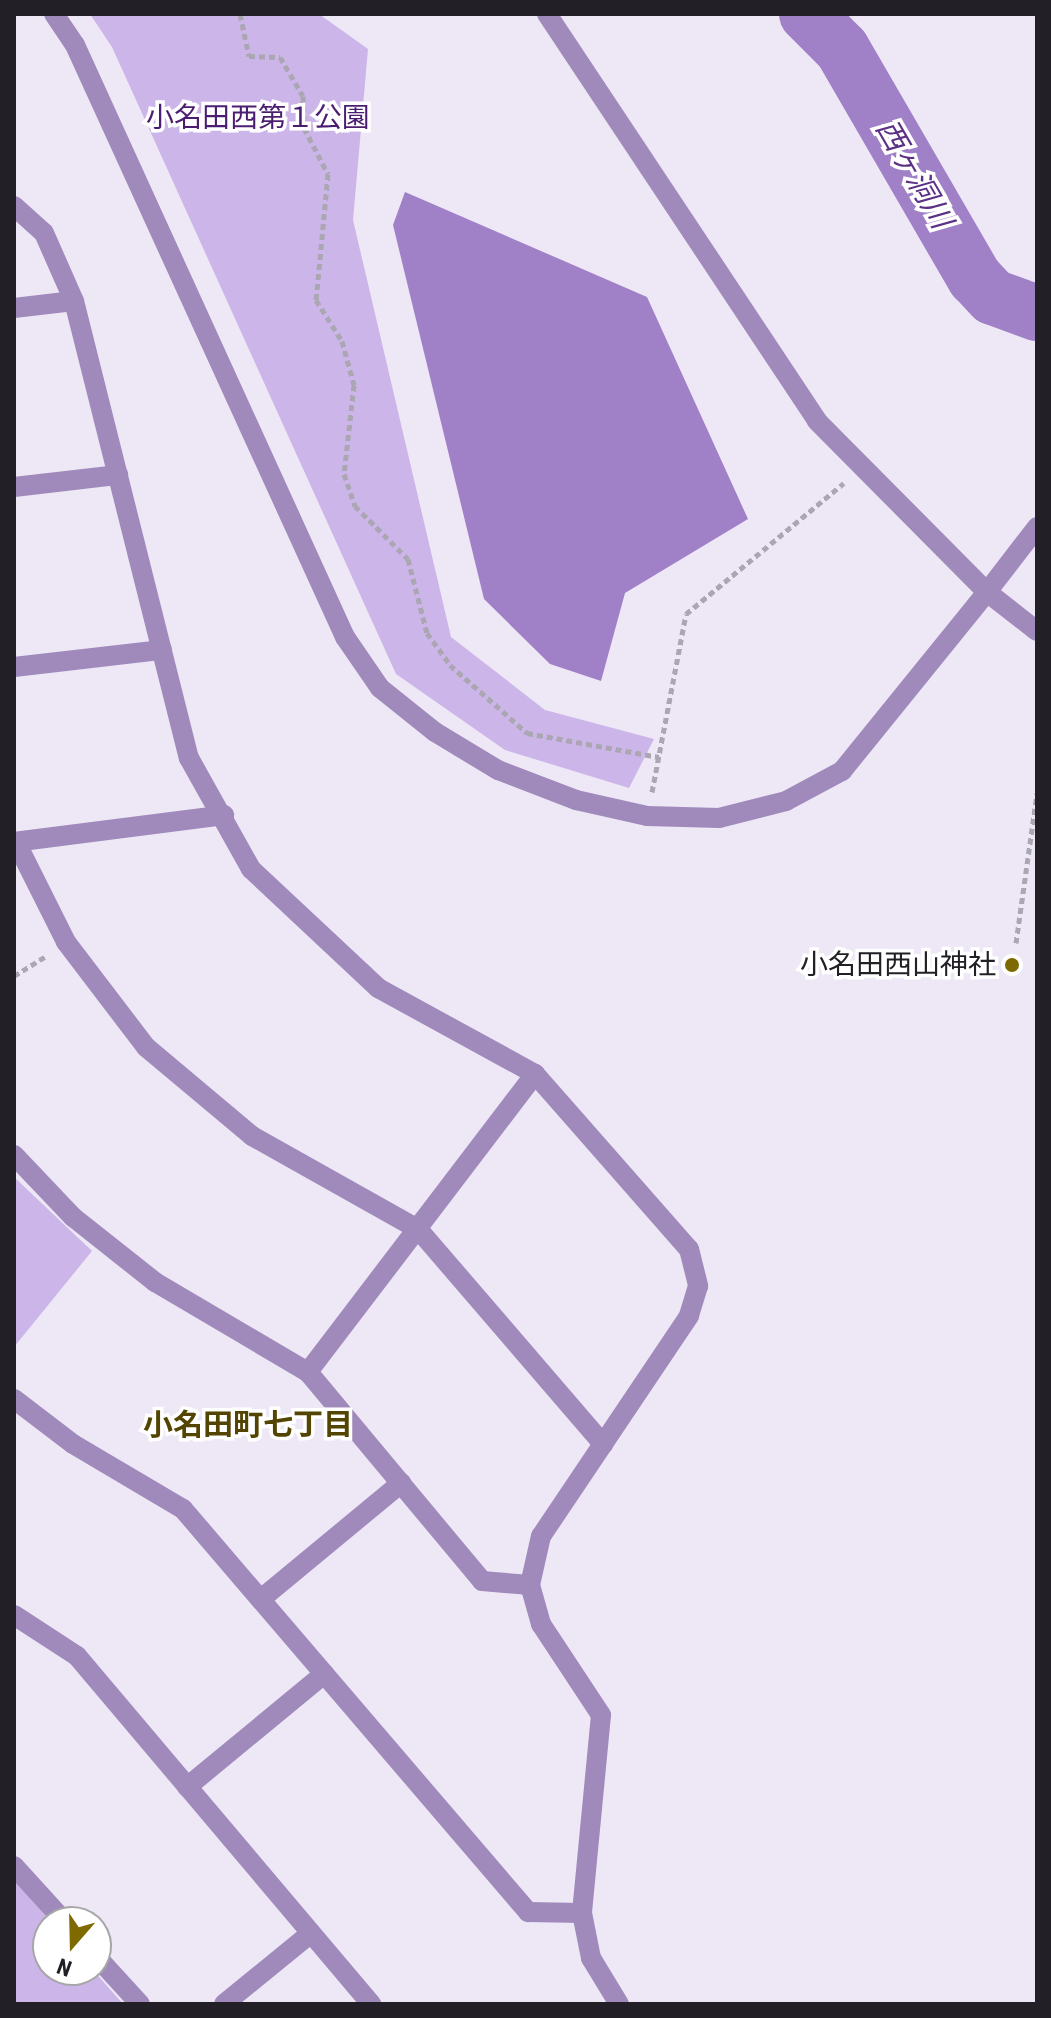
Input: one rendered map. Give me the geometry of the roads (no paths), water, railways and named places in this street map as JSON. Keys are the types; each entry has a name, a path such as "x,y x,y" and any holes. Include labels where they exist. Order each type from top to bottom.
{"street":[{"path":"54,14 75,45 345,637 380,688 498,770 576,800 647,816 719,818 786,801 842,771 1037,527"},
{"path":"547,14 817,421 860,469 987,592 1037,631"},
{"path":"14,206 44,233 74,301 189,758 224,815 251,869 378,988 535,1074 689,1249 698,1286 689,1316 541,1536 530,1585 541,1624 601,1715 582,1913 591,1958 619,2004"},
{"path":"14,308 74,301"},
{"path":"14,487 118,475"},
{"path":"14,667 162,650"},
{"path":"224,815 15,842 66,942 146,1047 252,1136 418,1229 603,1444"},
{"path":"308,1372 535,1074"},
{"path":"14,1155 73,1217 155,1282 308,1372 482,1581 530,1585"},
{"path":"14,1399 73,1444 183,1509 528,1912 582,1913"},
{"path":"261,1599 401,1483"},
{"path":"14,1615 77,1656 371,2004"},
{"path":"187,1787 324,1674"},
{"path":"14,1866 50,1906"},
{"path":"224,2004 311,1933"},
{"path":"112,1973 140,2004"}],"waterway":[{"name":"西ヶ洞川","path":"807,14 842,49 975,278 993,297 1037,313"}],"place":[{"name":"小名田西山神社","path":"1012,965"}],"district":[{"name":"小名田町七丁目","path":"248,1425"}],"park label":[{"name":"小名田西第１公園","path":"258,118"}]}
